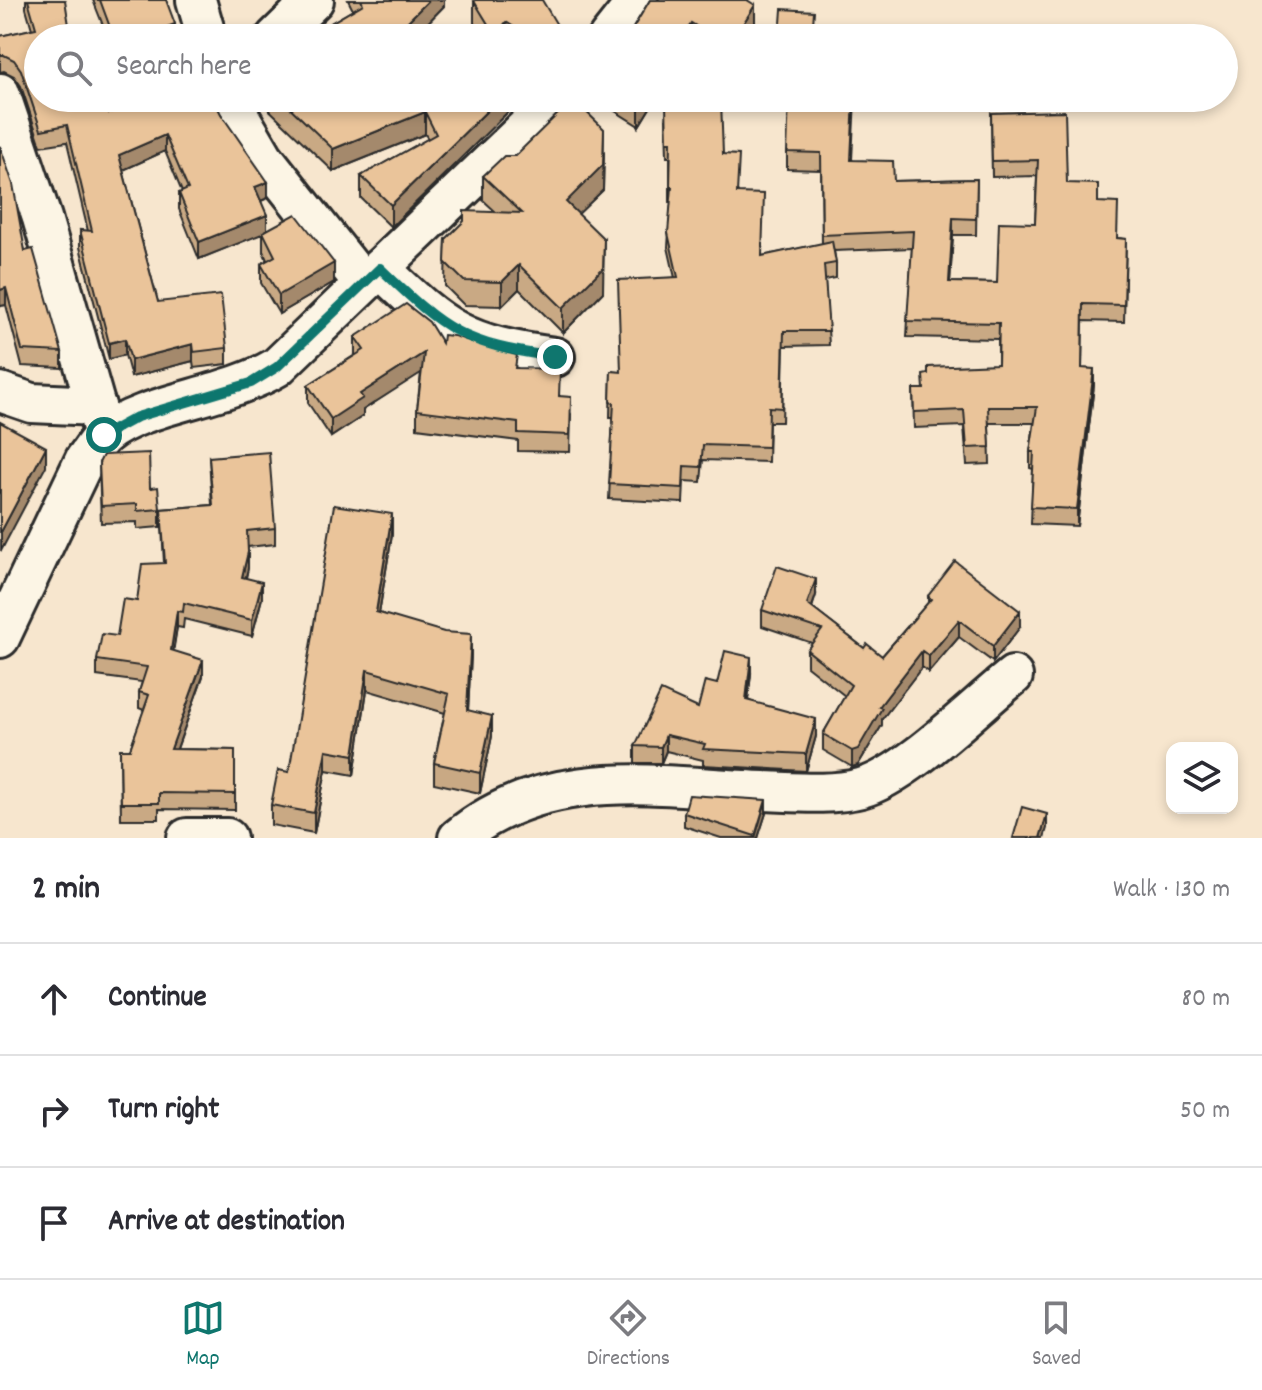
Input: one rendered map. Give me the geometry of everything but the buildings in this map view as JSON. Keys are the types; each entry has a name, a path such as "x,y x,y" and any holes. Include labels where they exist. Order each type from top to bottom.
{"street":[{"path":"196,0 203,24"},
{"path":"289,24 314,0"},
{"path":"619,24 638,0"},
{"path":"0,93 42,218 100,420 78,473 12,586 0,638"},
{"path":"237,112 264,158 371,276 461,337 555,357"},
{"path":"0,392 100,420 137,417 251,383 277,367 542,112"},
{"path":"458,838 496,810 520,799 581,787 634,785 790,792 863,787 893,772 1013,676"},
{"path":"187,838 227,838"}],"route":[{"path":"104,435 137,417 251,383 277,367 380,268 421,307 461,337 528,354 555,357"}]}
